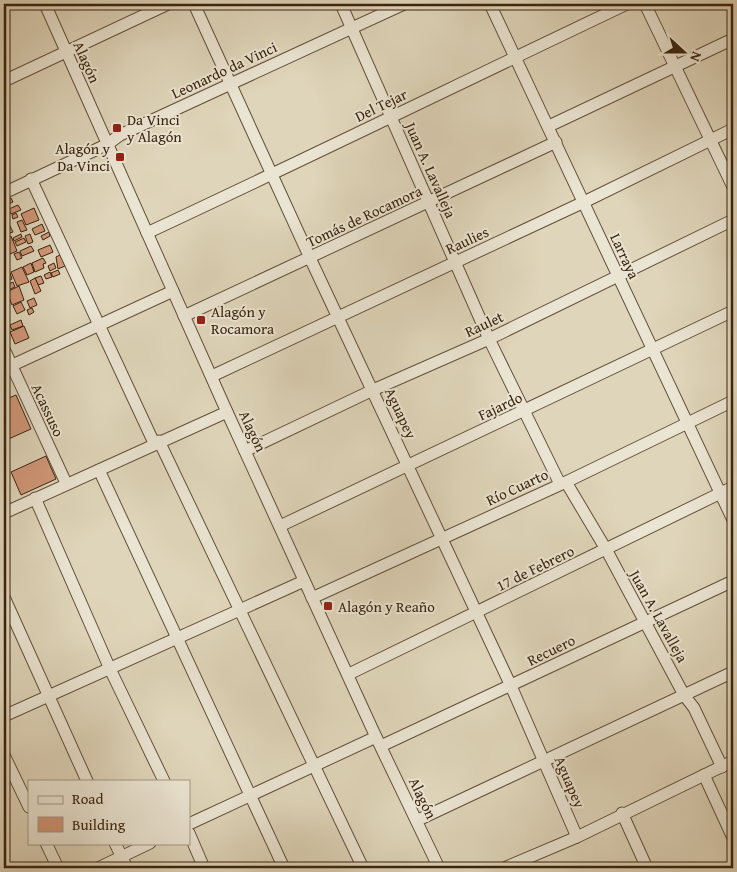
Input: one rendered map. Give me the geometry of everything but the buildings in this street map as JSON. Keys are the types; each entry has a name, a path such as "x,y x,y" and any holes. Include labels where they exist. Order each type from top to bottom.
{"street":[{"name":"Alagón","path":"45,4 227,412 349,674 378,742 418,820 439,868"},
{"path":"4,81 168,4"},
{"name":"Aguapey","path":"194,4 310,258 409,465 511,686 577,837"},
{"name":"Juan A. Lavalleja","path":"341,4 455,262 524,412 563,483 607,551 684,695 694,708 722,767"},
{"name":"Leonardo da Vinci","path":"4,193 108,144 120,134 404,4"},
{"name":"Larraya","path":"490,4 733,520"},
{"name":"Del Tejar","path":"147,232 272,175 391,116 627,4"},
{"path":"645,4 733,187"},
{"path":"549,126 733,39"},
{"name":"Raulies","path":"212,376 584,202 733,129"},
{"name":"Tomás de Rocamora","path":"184,316 556,142"},
{"path":"31,179 100,326 240,609 363,868"},
{"name":"Raulet","path":"245,451 373,390 490,339 733,220"},
{"path":"7,367 100,326 173,290"},
{"name":"Fajardo","path":"280,526 524,412 733,311"},
{"name":"Acassuso","path":"4,350 7,367 66,483"},
{"name":"Río Cuarto","path":"312,598 563,483 733,401"},
{"path":"4,514 66,483 227,412"},
{"path":"99,470 284,868"},
{"name":"17 de Febrero","path":"349,674 607,551 733,487"},
{"path":"35,498 110,669 164,780"},
{"path":"4,716 304,580"},
{"name":"Recuero","path":"190,824 314,766 378,742 511,686 733,581"},
{"path":"4,597 87,780"},
{"path":"418,820 733,672"},
{"path":"4,755 28,805"},
{"path":"512,867 733,761"},
{"path":"704,775 733,838"},
{"path":"622,813 647,868"},
{"path":"190,835 204,868"},
{"path":"46,844 58,868"},
{"path":"116,844 127,868"},
{"path":"98,868 148,844"}],"place":[{"name":"Da Vinci y Alagón","path":"117,128"},
{"name":"Alagón y Da Vinci","path":"120,157"},
{"name":"Alagón y Rocamora","path":"201,320"},
{"name":"Alagón y Reaño","path":"328,606"}]}
